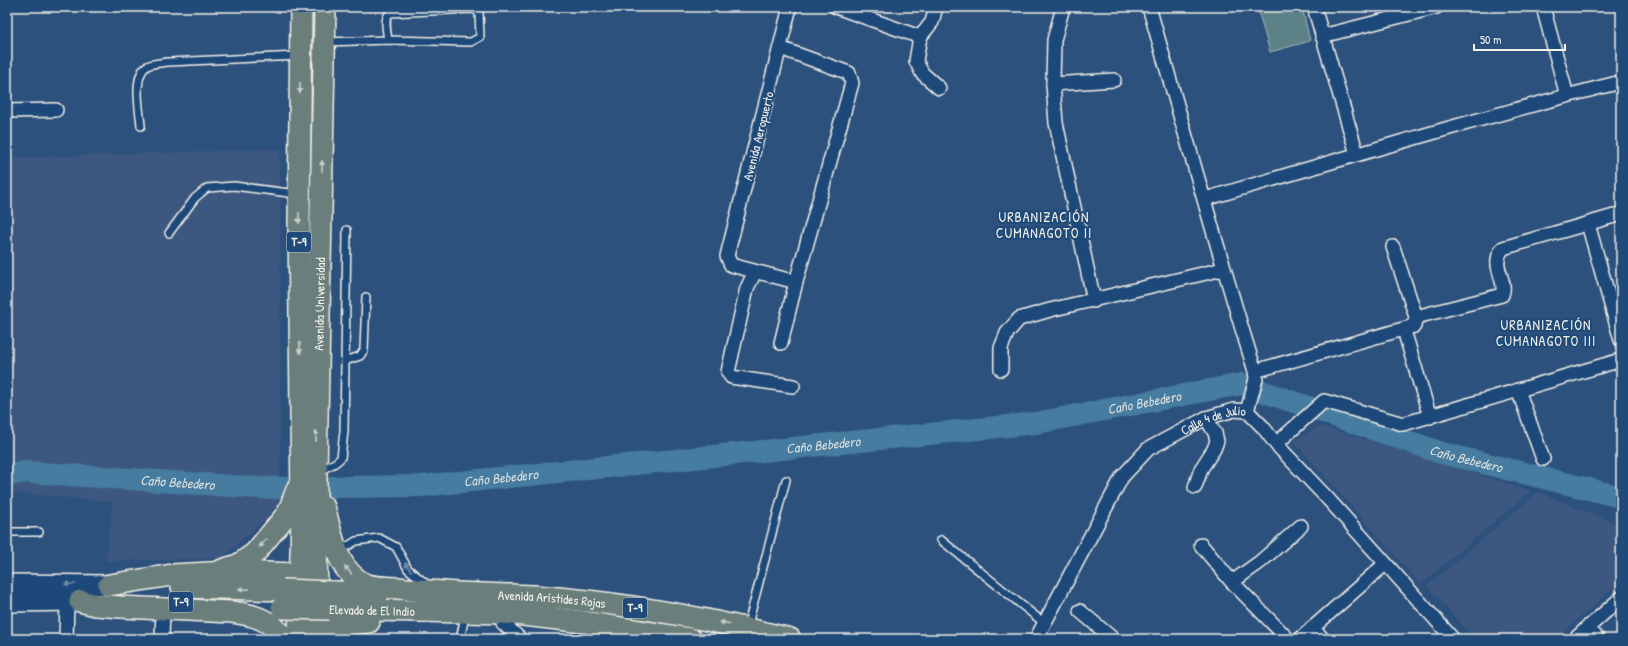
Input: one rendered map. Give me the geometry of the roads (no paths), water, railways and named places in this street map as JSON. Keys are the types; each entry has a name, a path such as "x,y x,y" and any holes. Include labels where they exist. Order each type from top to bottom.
{"main road":[{"name":"Avenida Universidad","path":"301,7 299,194 311,475"},
{"name":"Avenida Universidad","path":"309,603 308,511 311,475 325,7"},
{"path":"7,584 110,585 172,575 214,573 238,565 308,511 311,475"},
{"name":"Avenida Universidad","path":"308,511 309,603"},
{"name":"T-9","path":"308,511 334,546 347,571 366,584 438,592 478,594"},
{"path":"214,573 309,603 299,639"},
{"name":"Elevado de El Indio","path":"110,585 418,612 506,613 584,622"},
{"name":"Avenida Arístides Rojas","path":"478,594 535,596 609,603 747,628 790,639"},
{"name":"Elevado de El Indio","path":"73,601 309,603 478,594"},
{"path":"7,602 73,601 96,605 250,614 262,618 270,623 286,639"},
{"name":"T-9","path":"309,603 336,625 401,620 462,630 503,623 584,622"},
{"name":"T-9","path":"344,639 353,632 380,621"},
{"name":"Avenida Arístides Rojas","path":"584,622 638,635 691,639"}],"street":[{"name":"Avenida Aeropuerto","path":"754,272 731,266 727,256 790,7"},
{"path":"836,7 920,37"},
{"path":"936,7 932,22 920,37 916,60 922,73 939,88"},
{"path":"1062,7 1054,40 1053,84 1056,123 1094,301"},
{"path":"1149,7 1205,199 1223,269 1256,375 1247,411"},
{"path":"1314,7 1357,154"},
{"path":"1322,36 1437,7"},
{"path":"1543,7 1567,96"},
{"path":"780,48 849,73 852,83 796,282 781,343"},
{"path":"1053,84 1114,80"},
{"path":"1205,199 1357,154 1621,82"},
{"path":"7,111 56,110"},
{"path":"1416,317 1502,295 1504,289 1498,258 1503,248 1621,214"},
{"path":"1588,224 1621,336"},
{"path":"1256,375 1414,326 1416,317 1393,247"},
{"path":"1001,369 1001,348 1007,333 1019,319 1050,310 1094,301 1223,269"},
{"path":"793,386 744,380 731,377 728,372 747,288 754,272 796,282"},
{"path":"1406,338 1430,417"},
{"path":"1276,444 1324,401 1403,424 1621,360"},
{"path":"1518,390 1543,459"},
{"name":"Calle 4 de Julio","path":"1036,639 1122,477 1148,449 1206,418 1234,410 1247,411 1263,427 1276,444 1329,500 1453,639"},
{"path":"1195,487 1201,469 1214,449 1217,441 1215,432 1206,418"},
{"path":"1232,582 1260,562 1301,526"},
{"path":"1201,545 1232,582 1288,639"},
{"path":"1300,639 1385,564"},
{"path":"1575,639 1621,598"},
{"path":"66,639 73,601"},
{"path":"162,639 163,609"},
{"path":"1080,611 1113,639"},
{"path":"503,623 520,639"},
{"path":"1587,627 1598,639"},
{"path":"1312,628 1323,639"}],"lane":[{"path":"324,42 388,40 471,42 480,37 479,11 471,9 390,13 387,15 386,21 388,40"},
{"path":"141,126 138,85 141,71 148,65 168,62 300,56"},
{"path":"169,232 195,198 207,188 234,186 299,194"},
{"path":"311,475 335,463 341,458 344,431 347,230"},
{"path":"345,361 360,356 364,350 366,297"},
{"path":"747,628 786,480"},
{"path":"7,532 39,532"},
{"path":"334,546 348,546 356,541 379,538 396,548 408,569 438,592"},
{"path":"941,540 1044,623"}],"waterway":[{"name":"Caño Bebedero","path":"7,475 27,472 261,488 421,486 1036,423 1241,384 1442,453 1621,497"}],"district":[{"name":"URBANIZACIÓN CUMANAGOTO II","path":"1044,226"},
{"name":"URBANIZACIÓN CUMANAGOTO III","path":"1546,334"}]}
